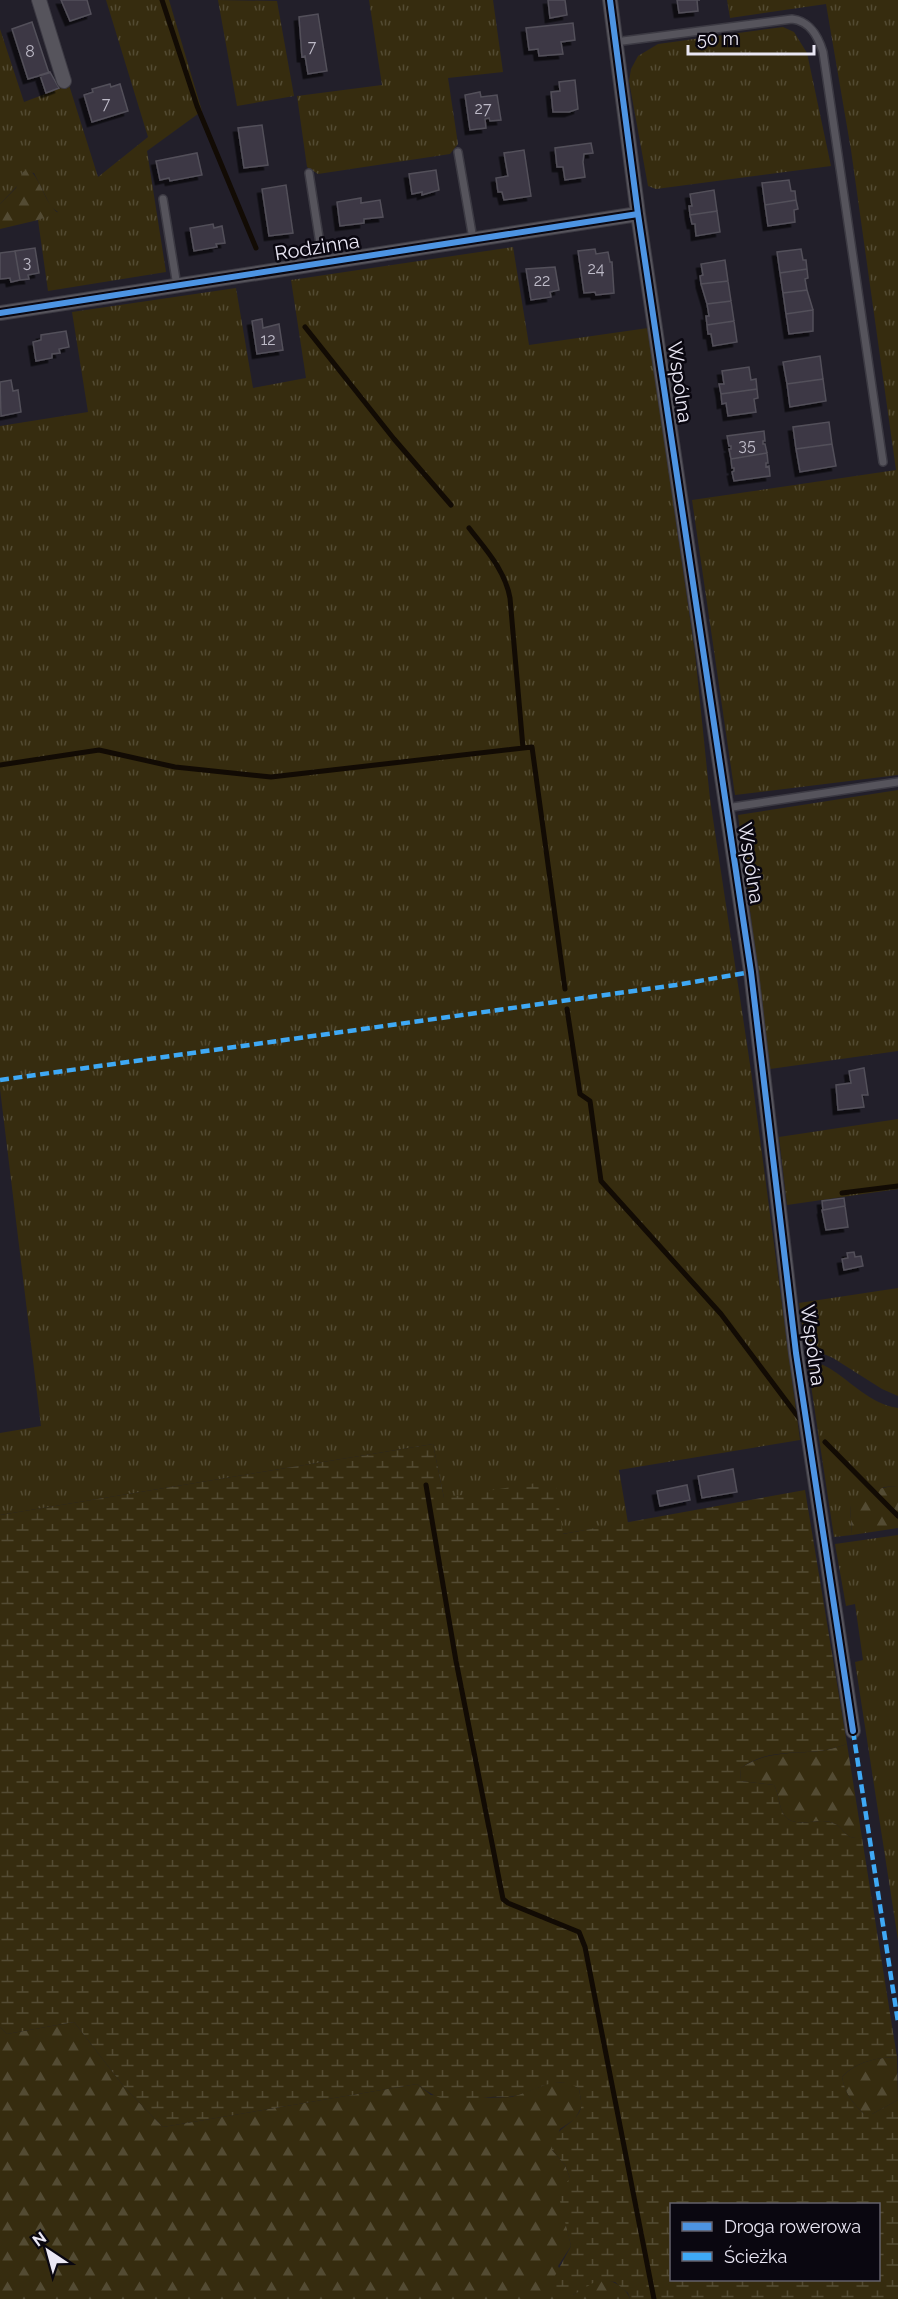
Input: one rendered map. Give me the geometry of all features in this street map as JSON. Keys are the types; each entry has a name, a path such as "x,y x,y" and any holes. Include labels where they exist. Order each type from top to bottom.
{"street":[{"path":"39,0 64,81"},
{"name":"Wspólna","path":"610,0 638,214 751,972 796,1353 853,1731"},
{"name":"Rodzinna","path":"0,313 638,214"}],"lane":[{"path":"615,42 792,19 799,19 815,32 823,52 883,462"},
{"path":"458,152 472,240"},
{"path":"309,173 323,263"},
{"path":"163,199 177,286"},
{"path":"726,808 898,782"}],"green space":[{"path":"106,0 169,0 202,111 147,151 166,272 48,291 38,220 58,212 51,207 34,173 23,172 20,183 0,204 0,29 24,102 69,85 98,177 148,137"},
{"path":"218,0 277,1 294,96 237,106"},
{"path":"369,0 493,0 503,72 448,78 458,144 450,154 318,174 307,167 297,96 382,85"},
{"path":"727,0 898,0 898,775 735,795 692,500 896,470 851,150 826,4 730,18"},
{"path":"783,27 794,32 807,53 831,166 656,189 648,186 629,81 631,69 638,56 658,44"},
{"path":"28,169 33,173 49,202 58,213 0,229 0,204 16,188 23,172"},
{"path":"513,247 529,345 648,328 695,653 710,799 751,1071 800,1440 619,1470 628,1523 562,1534 444,1498 433,1444 0,1515 0,1433 41,1426 0,1089 0,426 88,412 72,312 236,288 253,388 306,378 291,280"},
{"path":"898,790 898,1051 770,1069 738,815"},
{"path":"898,1119 898,1189 787,1205 779,1137"},
{"path":"898,1288 898,1396 882,1389 833,1358 805,1346 799,1303"},
{"path":"807,1359 829,1368 879,1402 898,1408 898,1486 884,1487 850,1506 852,1535 834,1537"},
{"path":"433,1444 444,1498 555,1480 563,1534 805,1490 847,1744 822,1751 778,1754 759,1758 741,1768 740,1781 774,1785 782,1812 788,1819 799,1822 830,1822 839,1826 848,1836 862,1838 897,2057 867,2061 854,2067 842,2077 850,2097 864,2114 872,2114 898,2100 898,2299 630,2299 628,2293 615,2282 598,2280 573,2295 557,2298 550,2285 571,2246 558,2193 570,2178 565,2165 552,2150 556,2136 578,2115 581,2108 579,2089 571,2085 555,2083 511,2097 452,2101 436,2096 417,2084 163,2127 125,2088 74,2022 7,2034 0,2027 0,1515"},
{"path":"898,1486 898,1528 852,1535 850,1505 872,1491"},
{"path":"898,1535 898,1940 855,1662 863,1660 855,1604 846,1606 835,1544"},
{"path":"847,1744 862,1838 848,1836 839,1826 830,1822 799,1822 788,1819 782,1812 774,1785 740,1781 741,1768 759,1759 778,1754 822,1751"},
{"path":"74,2022 125,2088 163,2127 417,2084 431,2095 483,2098 512,2097 550,2083 570,2082 579,2089 582,2106 575,2119 560,2129 552,2150 565,2165 570,2178 566,2224 571,2246 558,2266 573,2295 592,2282 603,2280 622,2287 630,2299 0,2299 0,2027 7,2034"},
{"path":"897,2057 898,2100 872,2114 864,2114 850,2097 842,2077 854,2067 867,2061"}],"building":[{"path":"61,0 87,0 91,14 70,21"},
{"path":"548,0 565,0 567,15 550,18"},
{"path":"677,0 697,0 698,11 679,13"},
{"path":"318,14 327,71 308,74 305,56 302,57 299,17"},
{"path":"32,22 49,73 28,79 12,29"},
{"path":"573,23 575,40 561,42 563,54 539,56 538,49 529,50 526,28"},
{"path":"50,72 59,88 46,93 40,75"},
{"path":"575,80 578,109 569,112 553,112 551,92 560,91 559,82"},
{"path":"110,84 111,87 120,84 128,111 92,122 84,95 93,92 92,89"},
{"path":"480,92 481,97 497,95 501,120 485,119 486,128 470,130 465,95"},
{"path":"262,125 268,165 244,168 238,128"},
{"path":"591,143 593,153 584,154 585,177 565,180 563,167 557,167 555,148"},
{"path":"524,150 531,196 504,200 502,192 498,192 496,178 508,176 504,153"},
{"path":"197,153 202,175 170,181 169,178 160,180 156,161"},
{"path":"436,170 439,190 422,195 422,192 412,194 409,174"},
{"path":"789,180 791,191 795,191 796,200 765,205 762,183"},
{"path":"286,185 293,233 269,236 262,189"},
{"path":"714,190 717,211 690,215 689,206 692,206 690,194"},
{"path":"361,198 361,203 380,200 383,217 364,219 364,223 340,226 337,202"},
{"path":"796,200 798,209 794,210 795,222 768,226 765,205"},
{"path":"717,211 720,232 696,236 695,224 692,224 690,215"},
{"path":"213,224 214,228 222,226 225,243 216,244 217,247 194,251 190,228"},
{"path":"35,248 39,273 28,275 29,279 20,280 15,251"},
{"path":"595,249 596,254 608,252 610,262 612,262 614,293 596,295 595,292 584,293 578,251"},
{"path":"801,249 807,269 780,273 777,252"},
{"path":"15,251 20,280 11,282 10,278 0,279 0,253"},
{"path":"725,260 728,281 701,284 700,276 703,275 701,264"},
{"path":"555,267 559,290 550,292 551,297 531,300 526,269"},
{"path":"807,269 808,278 805,279 807,290 783,293 780,273"},
{"path":"728,281 731,301 707,304 701,284"},
{"path":"807,290 813,310 786,314 783,293"},
{"path":"731,301 734,321 707,325 706,316 709,316 707,304"},
{"path":"813,310 813,331 789,334 786,314"},
{"path":"262,319 263,328 279,324 283,350 257,354 252,321"},
{"path":"734,321 737,342 713,346 707,325"},
{"path":"66,331 69,347 59,349 60,353 52,354 52,358 36,361 33,342 41,340 41,335"},
{"path":"820,356 823,379 787,384 783,362"},
{"path":"749,367 751,380 756,379 757,389 721,394 719,384 724,384 722,371"},
{"path":"823,379 826,401 790,407 787,384"},
{"path":"11,380 13,391 18,390 21,412 1,416 0,382"},
{"path":"757,389 758,398 754,399 756,412 728,416 726,403 722,404 721,394"},
{"path":"829,422 832,444 796,449 793,427"},
{"path":"764,431 763,444 765,444 767,453 731,459 729,449 731,446 729,446 727,436"},
{"path":"832,444 836,466 800,472 796,449"},
{"path":"767,453 766,467 769,466 770,476 734,481 731,459"},
{"path":"864,1068 868,1095 862,1095 864,1107 838,1110 836,1085 851,1083 849,1071"},
{"path":"844,1198 845,1206 823,1210 822,1201"},
{"path":"845,1206 848,1227 826,1230 822,1210"},
{"path":"854,1252 855,1257 861,1256 863,1266 844,1270 842,1259 848,1258 847,1253"},
{"path":"733,1469 737,1492 702,1498 698,1476"},
{"path":"687,1485 690,1500 660,1506 657,1491"}],"waterway":[{"path":"162,0 197,106 256,248"},
{"path":"305,327 394,439 451,505"},
{"path":"469,528 488,552 508,588 523,748"},
{"path":"0,765 99,750 175,767 271,777 532,747 565,989"},
{"path":"567,1009 580,1094 590,1101 601,1181 721,1314 799,1418"},
{"path":"842,1193 898,1186"},
{"path":"825,1442 898,1516"},
{"path":"426,1485 456,1661 503,1899 579,1932 585,1947 654,2299"}],"marked path":[{"path":"0,1080 676,985 751,972"},
{"path":"853,1731 898,2022"}],"cycle path":[{"path":"610,0 638,214 751,972 796,1353 853,1731"},
{"path":"0,313 638,214"}]}
